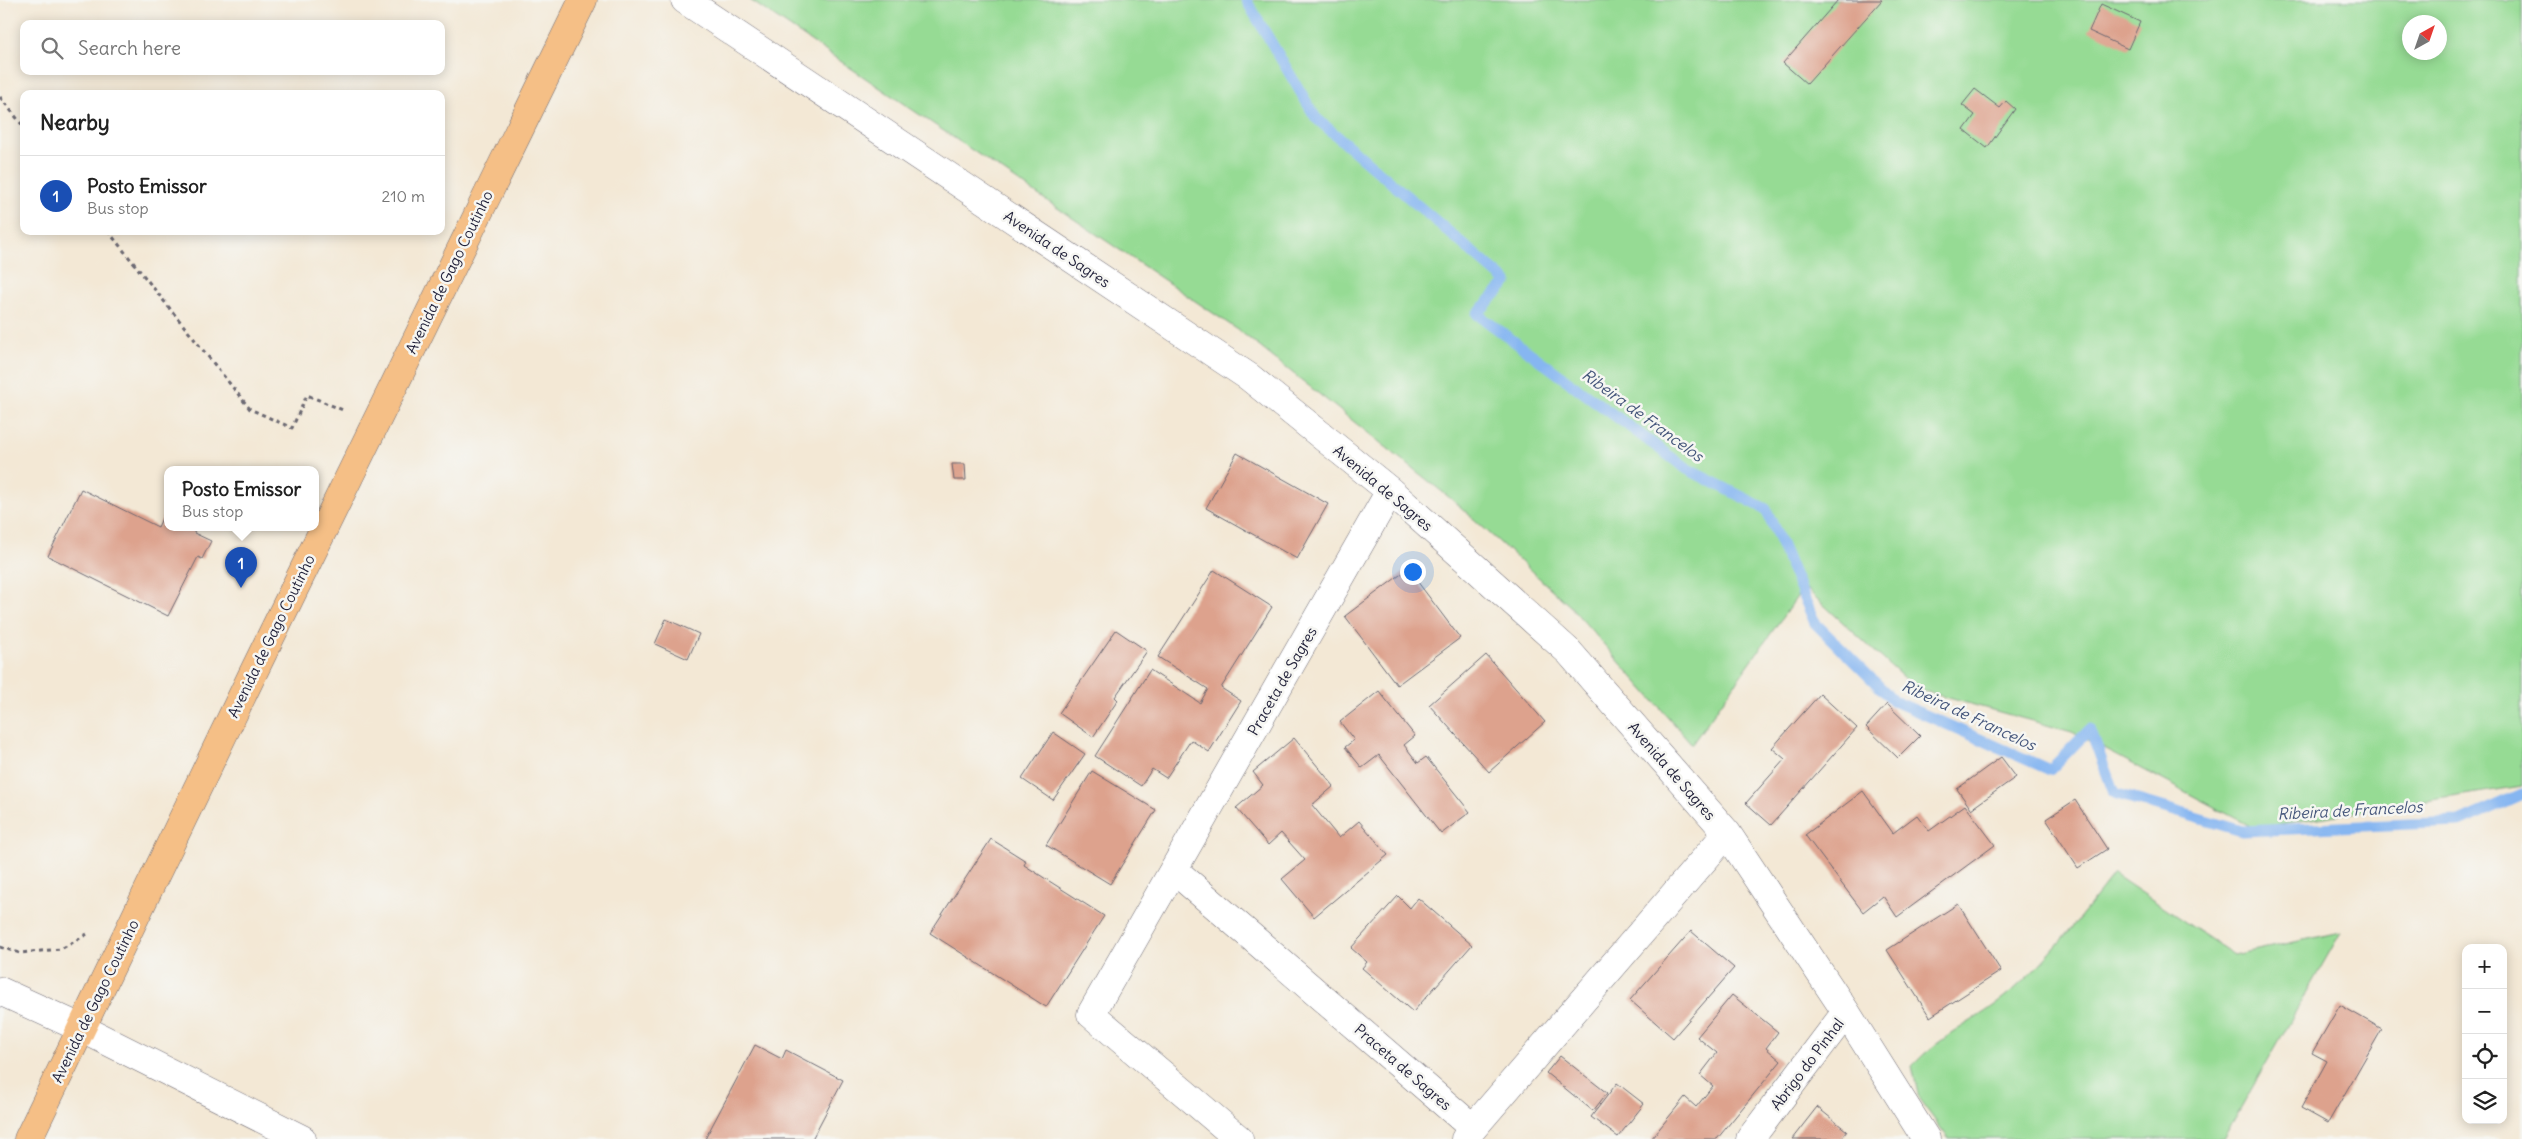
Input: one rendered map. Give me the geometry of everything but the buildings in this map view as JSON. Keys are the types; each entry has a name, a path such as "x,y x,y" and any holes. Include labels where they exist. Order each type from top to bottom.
{"main road":[{"name":"Avenida de Gago Coutinho","path":"28,1139 83,1029 215,751 583,0"}],"street":[{"name":"Avenida de Sagres","path":"685,0 1249,377 1390,491 1569,652 1727,833 1846,1012 1926,1139"},
{"name":"Praceta de Sagres","path":"1239,1139 1091,1014 1390,491"},
{"name":"Praceta de Sagres","path":"1174,870 1469,1133 1727,833"},
{"path":"0,991 83,1029 302,1139"},
{"name":"Abrigo do Pinhal","path":"1750,1139 1846,1012"}],"path":[{"path":"0,97 20,122"},
{"path":"111,235 250,409 292,428 306,395 346,411"},
{"path":"0,947 20,953 61,949 92,931"}],"green space":[{"path":"750,0 2522,0 2522,786 2254,828 2072,732 1916,689 1804,587 1692,744 1570,606 1455,502 1241,332"},
{"path":"2114,874 2234,955 2341,932 2223,1139 1949,1139 1919,1099 1912,1066 1935,1045 1998,1003 2025,980 2065,936"}],"waterway":[{"name":"Ribeira de Francelos","path":"1246,0 1316,118 1507,282 1477,314 1687,469 1766,509 1815,623 1894,701 2050,770 2090,729 2114,793 2242,831 2459,822 2522,794"}],"place":[{"name":"Posto Emissor","path":"241,588"}]}
